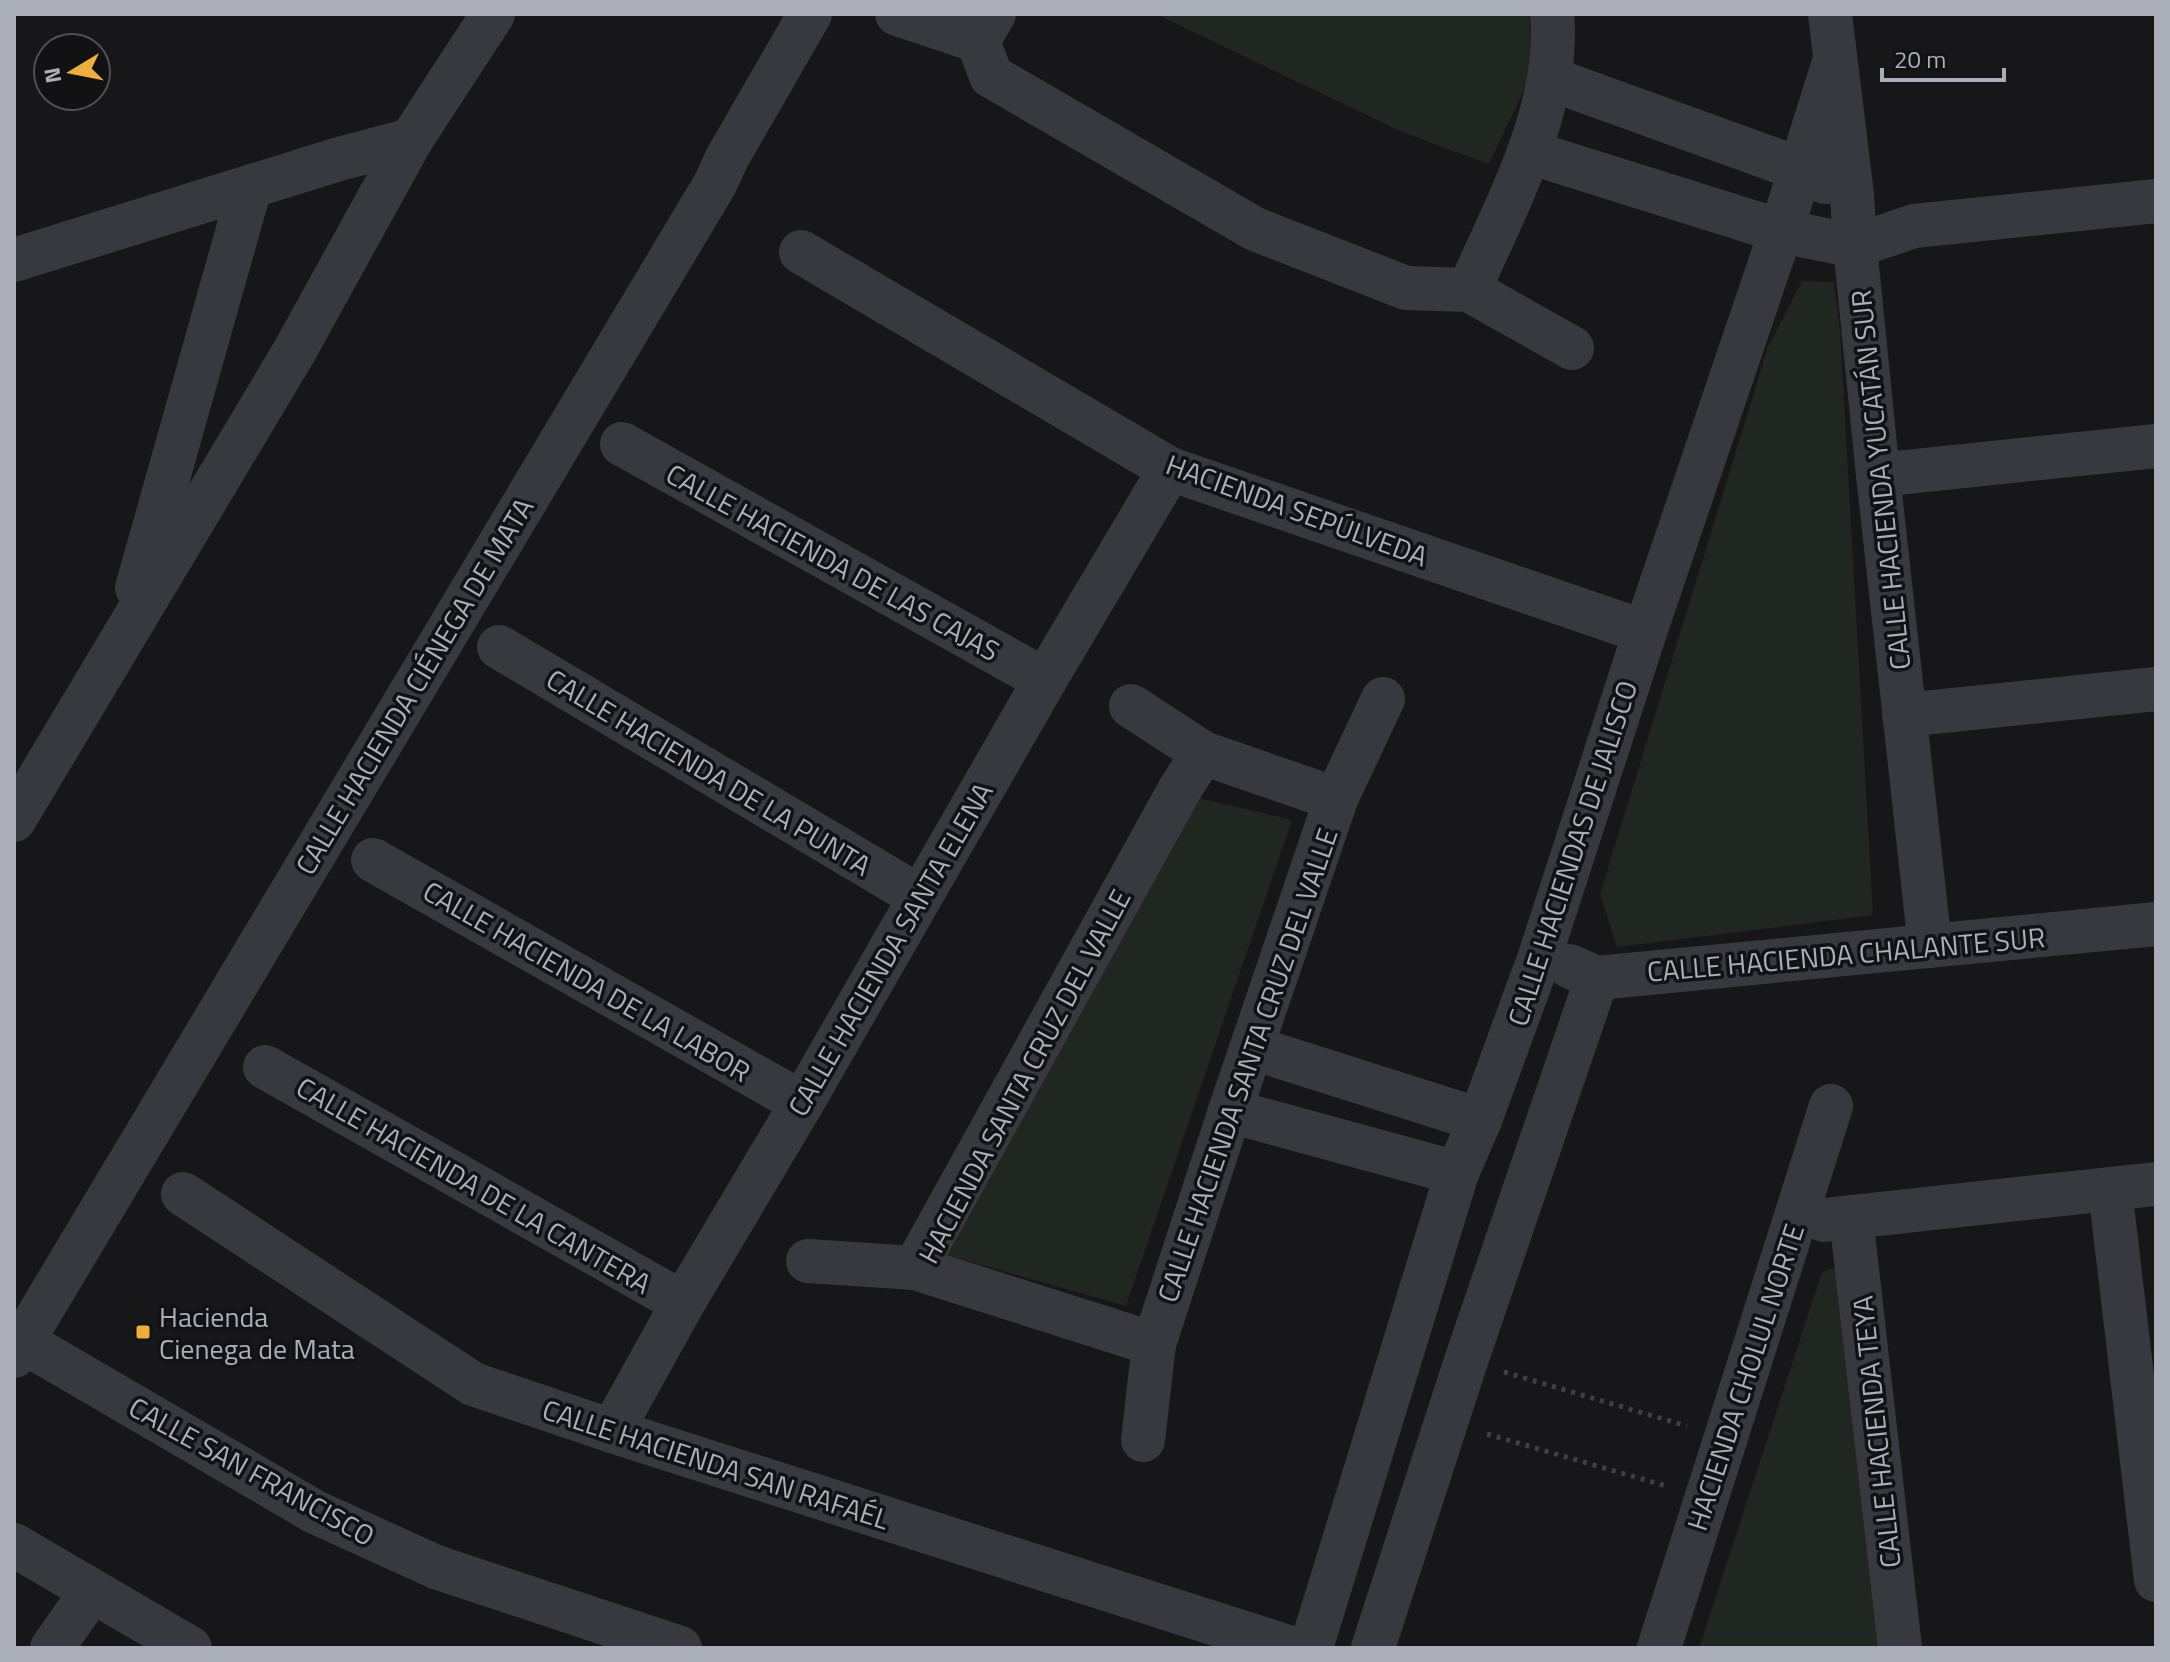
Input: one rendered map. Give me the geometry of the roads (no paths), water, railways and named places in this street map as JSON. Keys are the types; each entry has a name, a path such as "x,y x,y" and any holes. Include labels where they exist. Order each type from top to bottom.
{"street":[{"path":"19,804 121,644 294,352 411,140 493,14"},
{"name":"CALLE HACIENDA CIÉNEGA DE MATA","path":"17,1345 715,184 810,14"},
{"path":"897,14 986,28 991,76 1255,229 1406,288 1469,290 1572,348"},
{"path":"1469,290 1529,152 1551,79 1552,14"},
{"name":"CALLE HACIENDA YUCATÁN SUR","path":"1830,14 1852,195 1878,475 1930,946"},
{"name":"CALLE HACIENDAS DE JALISCO","path":"1311,1648 1457,1173 1480,1120 1540,956 1645,632 1781,231 1835,59"},
{"path":"1551,79 1800,169 1914,226"},
{"path":"14,260 339,159 411,140"},
{"path":"1529,152 1781,231 1855,246 1914,226 2156,201"},
{"path":"121,644 250,187"},
{"name":"HACIENDA SEPÚLVEDA","path":"801,252 1170,469 1645,632"},
{"name":"CALLE HACIENDA DE LAS CAJAS","path":"622,444 1045,680"},
{"path":"1878,475 2156,446"},
{"name":"CALLE HACIENDA SANTA ELENA","path":"612,1431 683,1303 1170,469"},
{"name":"CALLE HACIENDA DE LA PUNTA","path":"499,647 920,897"},
{"path":"1904,715 2156,689"},
{"name":"CALLE HACIENDA SANTA CRUZ DEL VALLE","path":"1143,1440 1154,1344 1336,799 1383,699"},
{"path":"1131,706 1203,753 1336,799"},
{"name":"HACIENDA SANTA CRUZ DEL VALLE","path":"1154,1344 915,1268 1180,789 1203,753"},
{"name":"CALLE HACIENDA DE LA LABOR","path":"373,860 802,1103"},
{"name":"CALLE HACIENDA CHALANTE SUR","path":"1540,956 1597,978 2156,924"},
{"path":"1373,1648 1466,1361 1597,978"},
{"path":"1253,1048 1480,1120"},
{"name":"CALLE HACIENDA DE LA CANTERA","path":"265,1067 683,1303"},
{"name":"HACIENDA CHOLUL NORTE","path":"1659,1648 1831,1106"},
{"path":"1230,1111 1457,1173"},
{"path":"1794,1223 2156,1184"},
{"path":"2110,1189 2156,1580"},
{"name":"CALLE HACIENDA SAN RAFAÉL","path":"183,1194 473,1384 1291,1648"},
{"name":"CALLE HACIENDA TEYA","path":"1851,1217 1900,1648"},
{"path":"808,1261 915,1268"},
{"name":"CALLE SAN FRANCISCO","path":"17,1345 315,1512 436,1567 680,1648"},
{"path":"14,1545 190,1648"},
{"path":"52,1648 92,1591"}],"place":[{"name":"Hacienda Cienega de Mata","path":"143,1332"}]}
